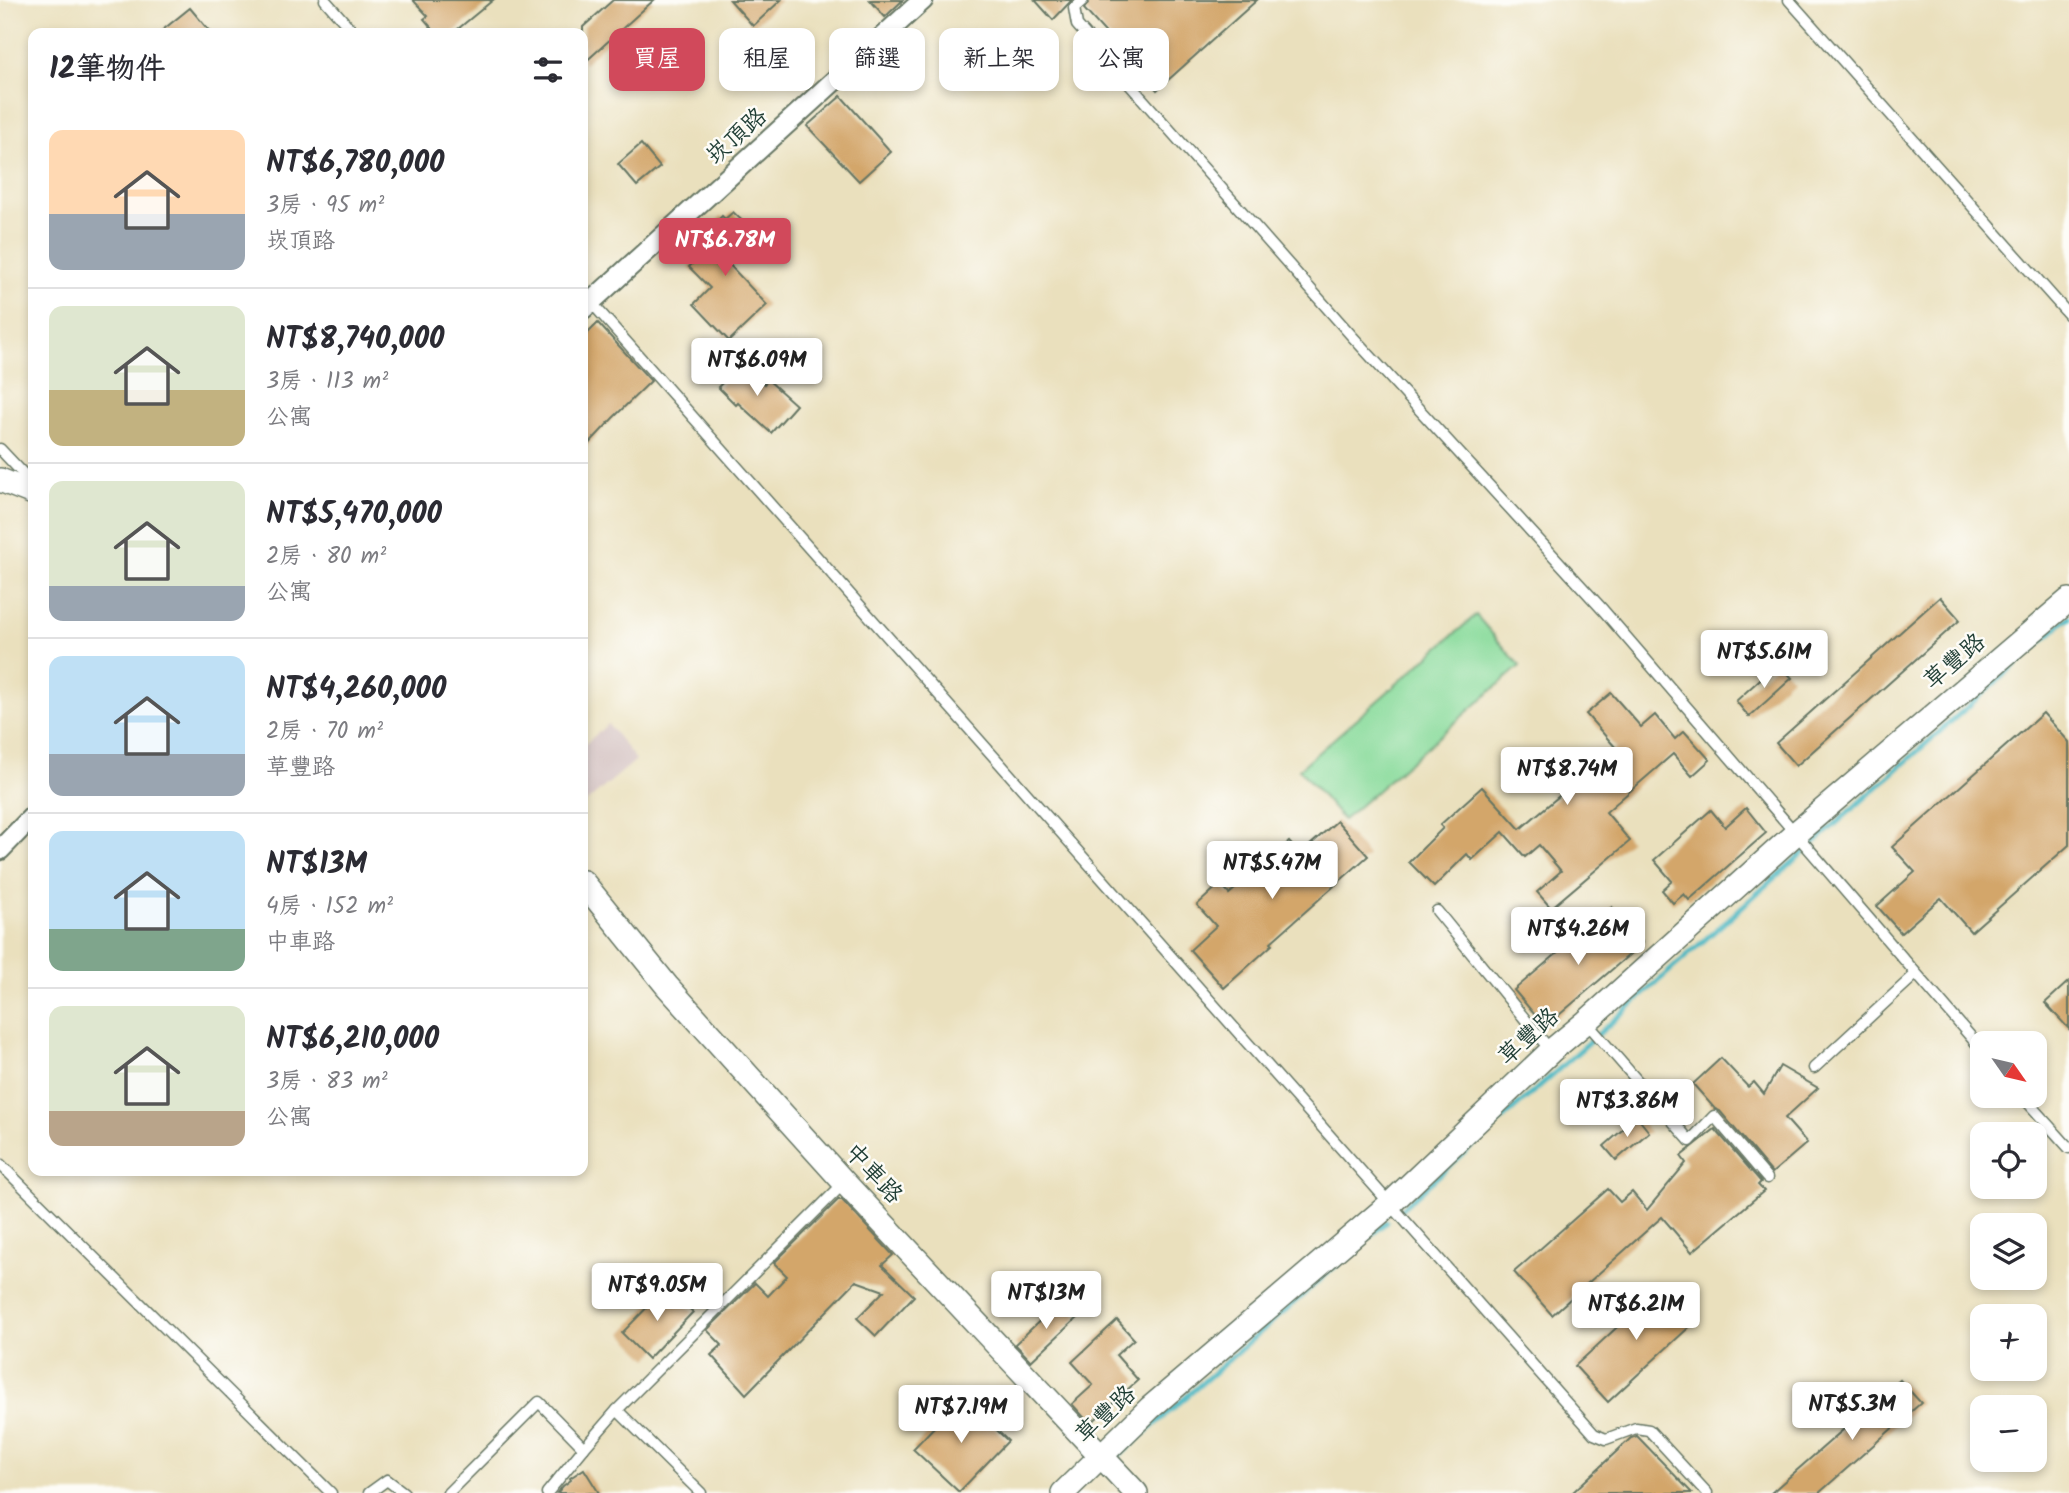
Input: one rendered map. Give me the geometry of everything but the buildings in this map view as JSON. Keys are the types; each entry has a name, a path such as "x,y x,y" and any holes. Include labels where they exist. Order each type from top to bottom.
{"street":[{"name":"崁頂路","path":"588,299 923,0"},
{"path":"0,480 28,491"},
{"name":"草豐路","path":"1063,1493 1150,1408 1390,1204 1551,1051 1796,834 2069,600"},
{"path":"0,850 28,821"},
{"name":"中車路","path":"588,888 667,986 844,1182 1136,1493"}],"lane":[{"path":"325,0 350,28"},
{"path":"1083,0 1074,8 1077,25 1351,335 1603,610 1970,1036"},
{"path":"1789,0 2069,316"},
{"path":"588,303 1594,1434 1606,1439 1636,1428 1648,1430 1707,1493"},
{"path":"0,449 28,479"},
{"path":"1437,911 1551,1051"},
{"path":"1814,1068 1916,974"},
{"path":"1586,1022 1690,1141 1714,1116 1767,1178"},
{"path":"2033,1108 2069,1149"},
{"path":"0,1164 331,1493"},
{"path":"547,1493 617,1410 844,1182"},
{"path":"448,1493 539,1402 584,1448"},
{"path":"617,1410 701,1493"},
{"path":"369,1493 387,1480 404,1493"}],"shaded area":[{"path":"608,724 636,760 588,801 588,742"}],"green space":[{"path":"1476,615 1520,666 1343,820 1299,769"}],"waterway":[{"path":"1401,1209 2069,617"},
{"path":"1114,1460 1386,1222"}]}
